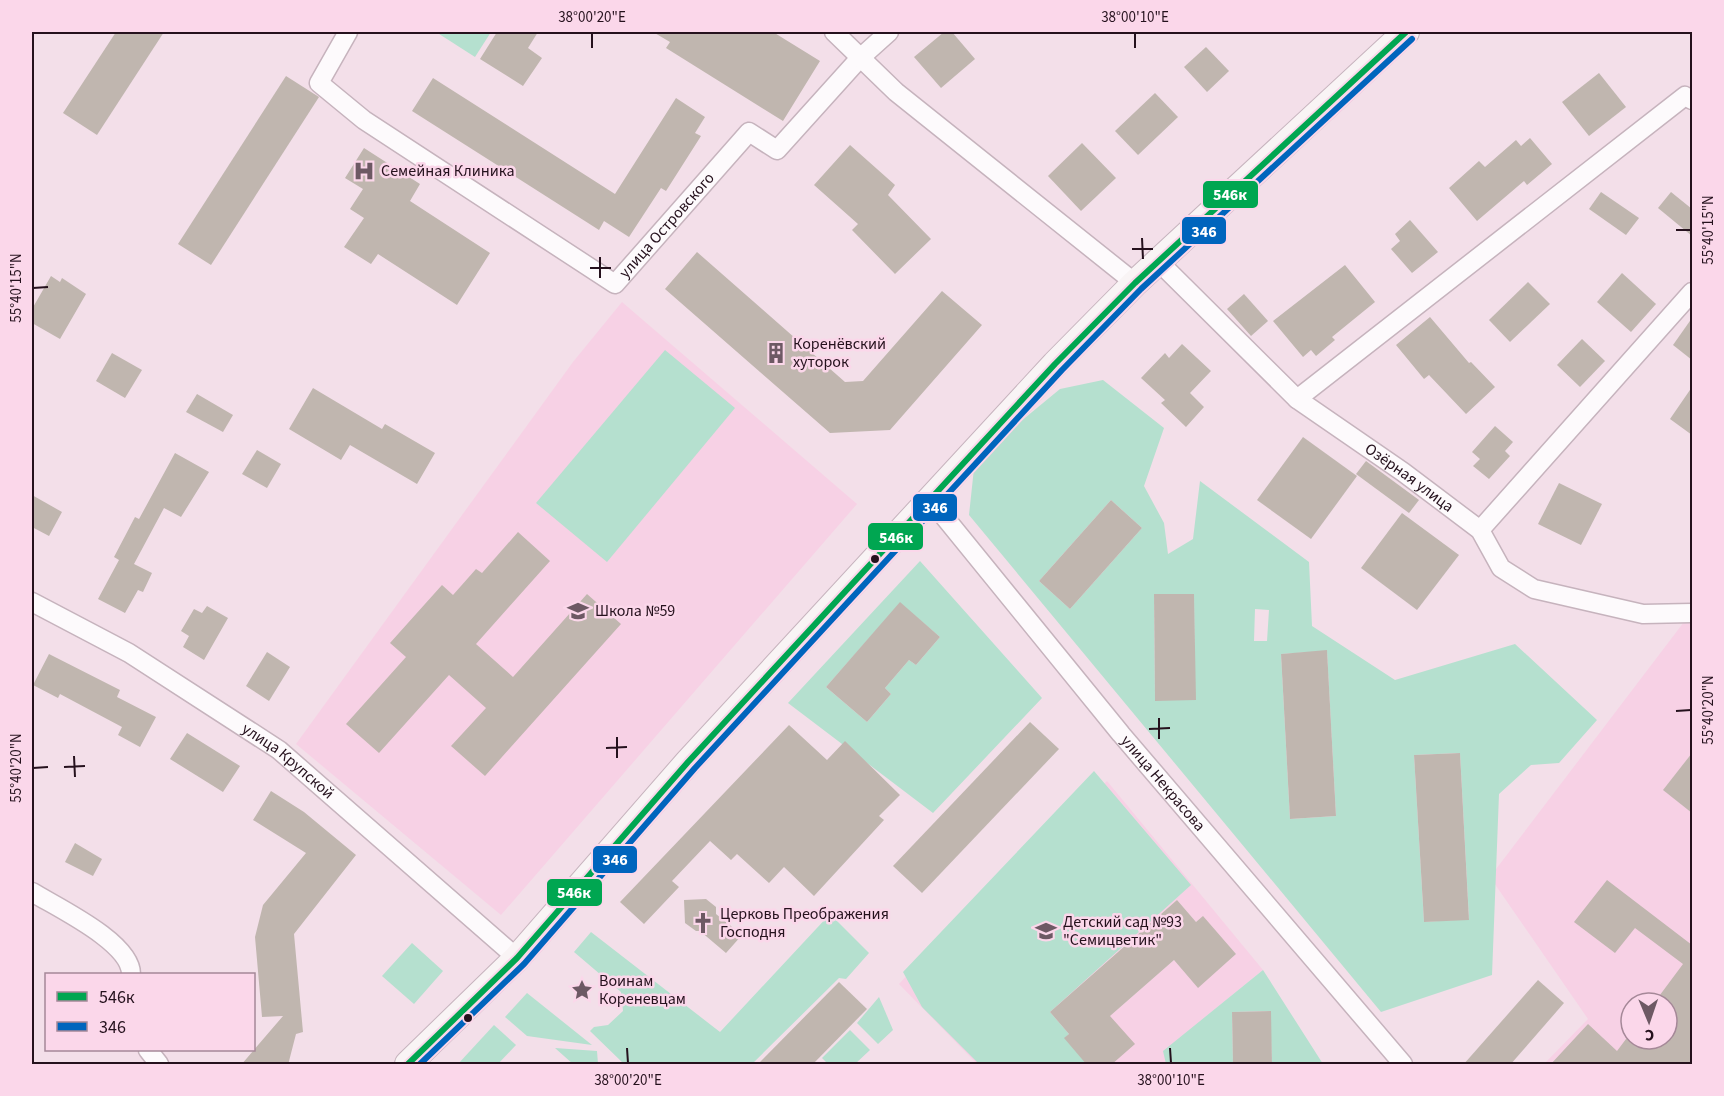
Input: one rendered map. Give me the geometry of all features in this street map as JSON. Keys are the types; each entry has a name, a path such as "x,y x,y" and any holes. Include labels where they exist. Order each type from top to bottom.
{"main road":[{"path":"408,1065 517,958 688,762 929,498 1135,283 1406,32"}],"street":[{"name":"улица Островского","path":"348,32 319,83 364,120 615,284 749,132 777,150 860,59"},
{"path":"834,32 896,93 1135,283"},
{"path":"860,59 890,32"},
{"path":"1297,399 1685,96 1692,100"},
{"name":"Озёрная улица","path":"1158,261 1297,399 1480,530 1501,568 1534,589 1643,614 1692,613"},
{"path":"1480,530 1692,292"},
{"name":"улица Некрасова","path":"929,498 1121,734 1403,1065"},
{"name":"улица Крупской","path":"32,602 129,653 279,750 517,958"},
{"path":"32,892 110,939 131,968 131,973"},
{"path":"149,1051 159,1065"}],"shaded area":[{"name":"Школа №59","path":"622,302 857,504 501,915 296,744 573,362"},
{"path":"1687,618 1692,622 1692,1064 1544,1064 1588,1019 1490,877"},
{"name":"Детский сад №93 \"Семицветик\"","path":"1107,781 1263,970 1164,1051 1166,1064 1111,1064 1110,1016 1174,960 1198,987 1236,954 1203,917 1196,922 1177,900 1050,1012 1069,1034 1065,1038 1087,1064 977,1064 899,984 939,941"}],"green space":[{"path":"436,32 491,32 475,57"},
{"path":"665,350 735,408 607,562 536,503"},
{"path":"1103,380 1164,428 1144,486 1164,523 1168,554 1193,539 1200,481 1309,562 1312,626 1395,680 1515,644 1597,720 1559,763 1531,765 1499,794 1492,975 1381,1012 969,515 975,459 1060,389","holes":["1111,500 1142,528 1070,609 1039,581","1154,594 1194,594 1195,700 1155,700","1255,609 1269,610 1267,641 1254,641","1327,651 1336,816 1290,819 1281,654","1460,753 1469,919 1424,922 1414,755"]},
{"path":"920,561 1042,698 933,813 788,703","holes":["900,603 940,637 916,665 909,660 885,688 891,694 867,722 826,687"]},
{"name":"Детский сад №93 \"Семицветик\"","path":"1094,771 1191,885 1050,1012 1069,1034 1065,1038 1087,1064 979,1064 922,1007 903,972"},
{"path":"830,914 869,953 846,979 839,978 752,1064 624,1064 590,1031 594,1027 608,1025 623,1011 621,992 574,952 591,932 720,1032"},
{"path":"412,943 443,971 414,1004 382,976"},
{"path":"1263,970 1323,1064 1272,1064 1270,1011 1232,1012 1233,1064 1166,1064 1163,1051"},
{"path":"527,993 592,1045 527,1036 505,1017"},
{"path":"879,997 893,1030 878,1044 857,1023"},
{"path":"494,1025 516,1045 498,1064 458,1064"},
{"path":"850,1030 870,1050 855,1064 828,1064 822,1058"},
{"path":"555,1048 597,1051 598,1064 573,1064"}],"building":[{"path":"116,32 164,32 97,135 63,113"},
{"path":"497,32 538,32 528,48 542,58 523,86 480,59"},
{"path":"653,32 773,32 820,61 783,121 666,48 670,42"},
{"path":"944,32 952,32 975,59 941,88 914,57"},
{"path":"1206,47 1229,71 1207,92 1184,67"},
{"path":"1599,73 1626,107 1589,136 1562,102"},
{"path":"286,76 319,97 211,265 178,244"},
{"path":"433,78 615,194 676,98 705,117 695,133 701,136 666,191 661,188 629,237 604,221 599,230 412,111"},
{"path":"1155,93 1178,117 1138,155 1115,131"},
{"path":"1530,138 1552,164 1527,185 1524,181 1477,221 1449,188 1479,161 1485,167 1516,140 1521,146"},
{"path":"1082,143 1116,178 1081,211 1048,176"},
{"path":"850,145 895,185 888,195 931,239 895,274 852,230 858,224 814,185"},
{"path":"364,148 420,184 410,201 490,253 457,305 378,254 371,264 344,247 364,218 350,209 363,189 345,178"},
{"path":"1601,192 1639,218 1626,235 1589,209"},
{"path":"1671,192 1692,209 1692,236 1658,208"},
{"path":"1410,220 1438,252 1412,273 1391,249 1400,241 1395,234"},
{"name":"Коренёвский хуторок","path":"697,252 845,382 863,381 942,291 982,325 890,430 830,433 665,289"},
{"path":"1345,265 1375,302 1332,337 1335,340 1316,356 1311,350 1303,357 1273,321"},
{"path":"1622,273 1656,304 1631,332 1597,302"},
{"path":"51,276 60,282 62,278 86,294 60,339 32,323 32,309"},
{"path":"1528,282 1550,304 1510,342 1489,320"},
{"path":"1244,294 1268,321 1251,336 1227,309"},
{"path":"1430,317 1469,363 1471,362 1495,387 1466,414 1429,375 1424,379 1396,345"},
{"path":"1692,318 1692,360 1673,345"},
{"path":"1582,339 1605,361 1580,387 1557,365"},
{"path":"1182,344 1211,371 1190,393 1204,407 1186,427 1161,403 1165,400 1141,378 1165,353 1169,358"},
{"path":"112,353 142,370 125,398 96,381"},
{"path":"1692,387 1692,435 1670,419"},
{"path":"313,388 382,429 385,424 435,453 417,484 350,445 341,460 289,429"},
{"path":"197,394 233,415 223,432 186,412"},
{"path":"1495,426 1513,442 1505,451 1510,456 1489,479 1473,466 1480,459 1472,452"},
{"path":"1303,437 1357,476 1311,539 1257,500"},
{"path":"257,450 281,464 267,488 242,474"},
{"path":"175,453 209,472 181,517 164,508 134,564 152,573 143,592 138,590 125,613 98,599 119,560 114,557 135,517 139,519"},
{"path":"1366,461 1419,500 1409,513 1356,474"},
{"path":"1559,483 1602,504 1581,545 1538,524"},
{"path":"32,495 62,512 49,536 32,527"},
{"path":"1111,500 1142,528 1070,609 1039,581"},
{"path":"1402,513 1459,555 1417,610 1361,568"},
{"path":"518,532 550,561 476,644 513,677 587,594 621,624 485,776 451,746 486,708 449,675 379,753 346,724 406,657 390,643 442,585 453,595 476,569 482,573"},
{"path":"1154,594 1194,594 1196,700 1155,701"},
{"path":"900,602 940,637 916,665 909,660 885,688 891,694 867,722 826,687"},
{"path":"207,606 228,618 204,660 183,647 189,636 181,631 194,609 202,613"},
{"path":"1327,650 1336,816 1290,819 1281,654"},
{"path":"267,652 290,667 269,701 246,686"},
{"path":"49,654 120,690 117,697 156,717 140,747 118,735 122,727 60,694 58,698 33,685"},
{"path":"1030,722 1059,749 922,893 893,866"},
{"path":"789,725 827,760 845,741 900,795 879,816 884,820 814,896 784,867 769,883 737,854 731,860 710,841 672,881 679,887 644,924 620,902"},
{"path":"187,733 240,766 223,792 170,759"},
{"path":"1460,753 1469,920 1424,922 1414,755"},
{"path":"1692,753 1692,813 1663,790"},
{"path":"271,791 304,812 356,855 294,934 303,1032 296,1034 288,1065 241,1065 283,1016 262,1017 255,937 263,905 306,853 253,820"},
{"path":"75,843 102,859 93,876 65,862"},
{"path":"1607,880 1692,945 1692,1065 1550,1065 1588,1024 1617,1051 1619,1048 1619,1051 1679,1051 1679,991 1663,991 1683,964 1635,928 1615,953 1574,922"},
{"name":"Церковь Преображения Господня","path":"706,899 716,907 716,914 742,935 726,953 700,931 696,931 685,923 684,900"},
{"path":"1177,900 1196,922 1203,916 1236,954 1198,988 1174,960 1110,1016 1135,1044 1111,1065 1087,1065 1064,1038 1069,1034 1050,1012"},
{"path":"1538,980 1564,1003 1510,1065 1463,1065"},
{"path":"839,982 867,1009 812,1065 757,1065"},
{"path":"1271,1011 1272,1065 1233,1065 1232,1012"}],"transit line":[{"name":"546к","path":"408,1064 517,958 688,762 1055,364 1135,283 1406,32"},
{"name":"346","path":"420,1064 524,964 695,768 1062,370 1141,289 1412,39"}],"place":[{"name":"Семейная Клиника","path":"364,171"},
{"name":"Коренёвский хуторок","path":"776,353"},
{"name":"Школа №59","path":"578,611"},
{"name":"Церковь Преображения Господня","path":"703,923"},
{"name":"Детский сад №93 \"Семицветик\"","path":"1046,931"},
{"name":"Воинам Кореневцам","path":"582,990"}]}
